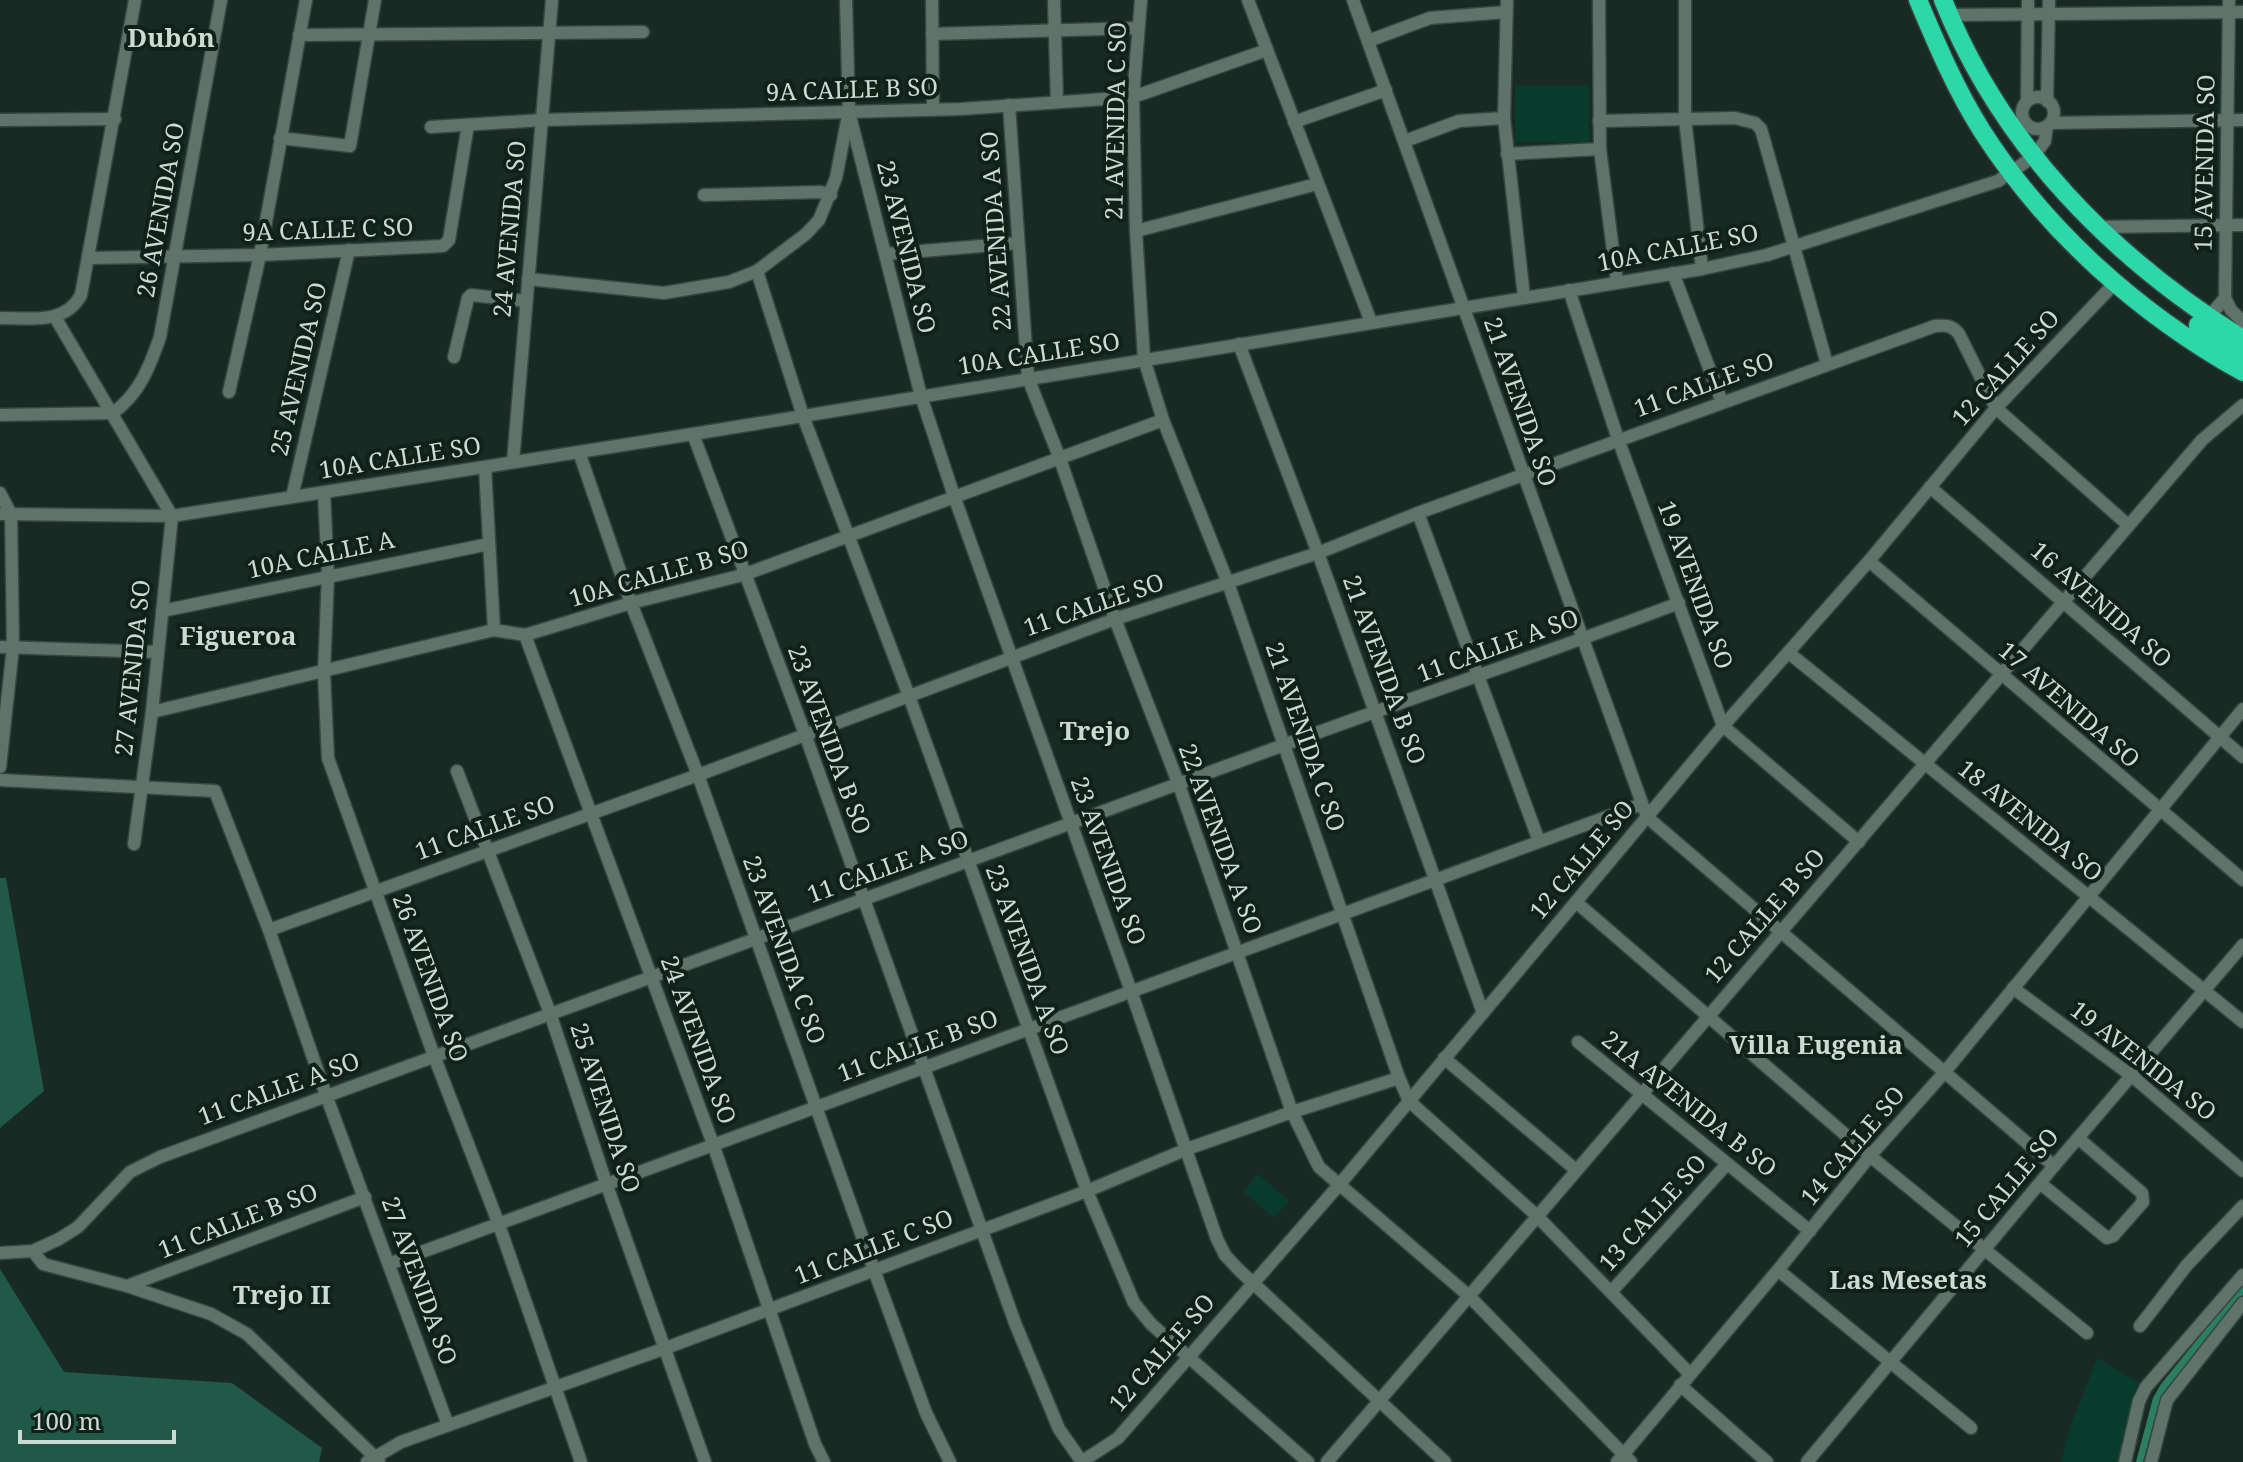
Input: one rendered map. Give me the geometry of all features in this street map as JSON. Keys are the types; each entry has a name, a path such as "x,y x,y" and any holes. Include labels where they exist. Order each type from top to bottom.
{"highway":[{"path":"1918,0 1958,89 1982,131 2044,212 2115,283 2161,320 2243,372"},
{"path":"1946,7 1970,58 2018,124 2033,157 2169,303 2243,354"},
{"path":"2132,260 2203,314 2243,339"}],"street":[{"path":"0,318 55,317 67,312 81,295 135,0"},
{"name":"26 AVENIDA SO","path":"113,413 129,401 148,373 160,337 221,0"},
{"path":"229,392 260,255 306,0"},
{"path":"280,138 350,146 375,0"},
{"name":"24 AVENIDA SO","path":"513,462 552,0"},
{"name":"23 AVENIDA SO","path":"846,0 849,112 921,396 1217,1239 1225,1255 1252,1282 1445,1462"},
{"path":"932,0 933,110"},
{"path":"1054,0 1057,102"},
{"name":"21 AVENIDA C SO","path":"1141,0 1133,97 1136,231 1144,359 1163,420 1228,583 1399,1078 1409,1101 1536,1215 1689,1373"},
{"path":"1248,0 1371,322"},
{"name":"21 AVENIDA SO","path":"1353,0 1647,817"},
{"path":"1599,0 1600,149 1617,282"},
{"path":"1685,0 1685,119 1702,269"},
{"path":"1368,41 1430,18 1506,6 1504,118 1524,297"},
{"path":"2028,6 2027,101 2018,124 2037,130 2049,124 2243,120"},
{"path":"2049,6 2047,101 2054,113 2049,124"},
{"path":"1946,7 2229,6 2243,12"},
{"name":"15 AVENIDA SO","path":"2225,298 2229,6"},
{"path":"932,34 1138,28"},
{"path":"299,35 643,32"},
{"name":"9A CALLE B SO","path":"431,127 542,120 687,121 1133,97 1267,50"},
{"path":"1294,122 1386,90"},
{"path":"2027,101 2037,97 2047,101"},
{"name":"22 AVENIDA A SO","path":"1009,105 1028,378 1179,785 1292,1112 1319,1167 1469,1296 1624,1459"},
{"path":"528,279 664,293 729,282 757,271 806,234 819,220 831,195 849,112"},
{"path":"1405,141 1459,121 1504,118"},
{"path":"1599,121 1735,118 1755,123 1766,142 1827,364"},
{"path":"0,120 115,119"},
{"name":"10A CALLE SO","path":"6,514 172,516 1702,269 1767,255 1998,181 2033,157 2045,141 2049,124"},
{"name":"9A CALLE C SO","path":"90,258 260,255 443,246 449,240 468,125"},
{"path":"1507,154 1600,149"},
{"path":"1136,231 1317,184"},
{"path":"704,195 821,192 831,195"},
{"path":"2097,227 2243,225"},
{"path":"886,254 1018,243"},
{"name":"25 AVENIDA SO","path":"292,497 349,250"},
{"name":"23 AVENIDA A SO","path":"757,271 803,416 909,696 1087,1191 1134,1303 1151,1324 1188,1358 1308,1462"},
{"path":"1673,273 1722,402"},
{"name":"12 CALLE SO","path":"1082,1462 1118,1438 1339,1185 1723,726 1869,561 1996,408 2115,283"},
{"name":"19 AVENIDA SO","path":"1569,290 1618,439 1723,726 1859,842"},
{"path":"454,357 471,295 526,301"},
{"path":"2203,314 2214,311 2225,298 2243,322"},
{"path":"55,317 172,516"},
{"name":"11 CALLE SO","path":"269,930 698,775 1115,619 1318,553 1618,439 1935,326 1954,328 1959,334 1996,408"},
{"name":"21 AVENIDA B SO","path":"1239,344 1318,553 1483,1013"},
{"name":"12 CALLE B SO","path":"1327,1462 2128,525 2202,440 2243,405"},
{"path":"1996,408 2128,525"},
{"path":"0,415 113,413"},
{"name":"10A CALLE B SO","path":"152,712 494,630 525,635 631,603 743,575 1163,420"},
{"name":"23 AVENIDA B SO","path":"693,434 743,575 805,734 922,1068 1035,1375 1059,1429 1082,1462"},
{"name":"23 AVENIDA C SO","path":"579,452 926,1413 950,1462"},
{"path":"485,467 494,630"},
{"name":"16 AVENIDA SO","path":"1930,487 2243,757"},
{"path":"0,493 6,514 6,647 0,767"},
{"name":"26 AVENIDA SO","path":"324,493 328,575 324,673 328,758 434,1056 498,1222 581,1462"},
{"path":"1418,513 1539,841"},
{"name":"27 AVENIDA SO","path":"172,516 142,785 215,791 269,930 326,1095 448,1425"},
{"name":"10A CALLE A","path":"162,611 489,544"},
{"name":"17 AVENIDA SO","path":"1869,561 2243,880"},
{"name":"11 CALLE A SO","path":"0,1253 33,1251 59,1239 78,1227 130,1172 160,1157 650,975 1679,603"},
{"name":"24 AVENIDA SO","path":"525,635 713,1144 815,1444 824,1462"},
{"path":"6,647 157,652"},
{"name":"18 AVENIDA SO","path":"1789,653 2243,1022"},
{"name":"14 CALLE SO","path":"1624,1459 1689,1373 1870,1156 1943,1074 2243,709"},
{"name":"25 AVENIDA SO","path":"457,771 550,1013 663,1349 705,1462"},
{"path":"0,780 142,785 134,844"},
{"name":"11 CALLE B SO","path":"389,1264 1642,804"},
{"path":"1647,817 1943,1074 2054,1166"},
{"path":"1576,902 1870,1156 2087,1333"},
{"name":"15 CALLE SO","path":"1807,1462 2243,945"},
{"name":"19 AVENIDA SO","path":"2013,988 2132,1076 2243,1171"},
{"name":"21A AVENIDA B SO","path":"1578,1042 1810,1231"},
{"path":"1444,1058 1576,1170"},
{"name":"11 CALLE C SO","path":"374,1460 401,1442 769,1310 1087,1191 1187,1149 1399,1078"},
{"path":"2040,1183 2107,1238 2113,1236 2143,1202 2142,1193 2078,1138"},
{"name":"13 CALLE SO","path":"1611,1292 1727,1164"},
{"name":"11 CALLE B SO","path":"127,1286 365,1197"},
{"path":"2140,1326 2187,1265 2243,1206"},
{"path":"33,1251 43,1264 127,1286 211,1314 247,1334 374,1460"},
{"path":"1778,1270 1971,1428"},
{"path":"2125,1462 2139,1401 2146,1387 2243,1275"},
{"path":"2151,1462 2152,1444 2167,1400 2243,1303"},
{"path":"1680,1385 1767,1462"},
{"path":"2132,1437 2152,1444"}],"shaded area":[{"path":"1515,85 1589,85 1589,142 1515,142"},
{"path":"0,878 6,878 44,1091 0,1128"},
{"path":"1258,1174 1289,1201 1274,1218 1243,1191"},
{"path":"0,1269 64,1372 232,1383 322,1448 319,1462 0,1462"},
{"path":"2243,1283 2243,1295 2167,1388 2159,1403 2143,1462 2136,1462 2153,1398 2161,1384"},
{"path":"2097,1358 2146,1387 2128,1462 2061,1462 2070,1427"}],"district":[{"name":"Dubón","path":"171,38"},
{"name":"Figueroa","path":"238,636"},
{"name":"Trejo","path":"1095,731"},
{"name":"Villa Eugenia","path":"1816,1045"},
{"name":"Las Mesetas","path":"1908,1280"},
{"name":"Trejo II","path":"282,1295"}]}
